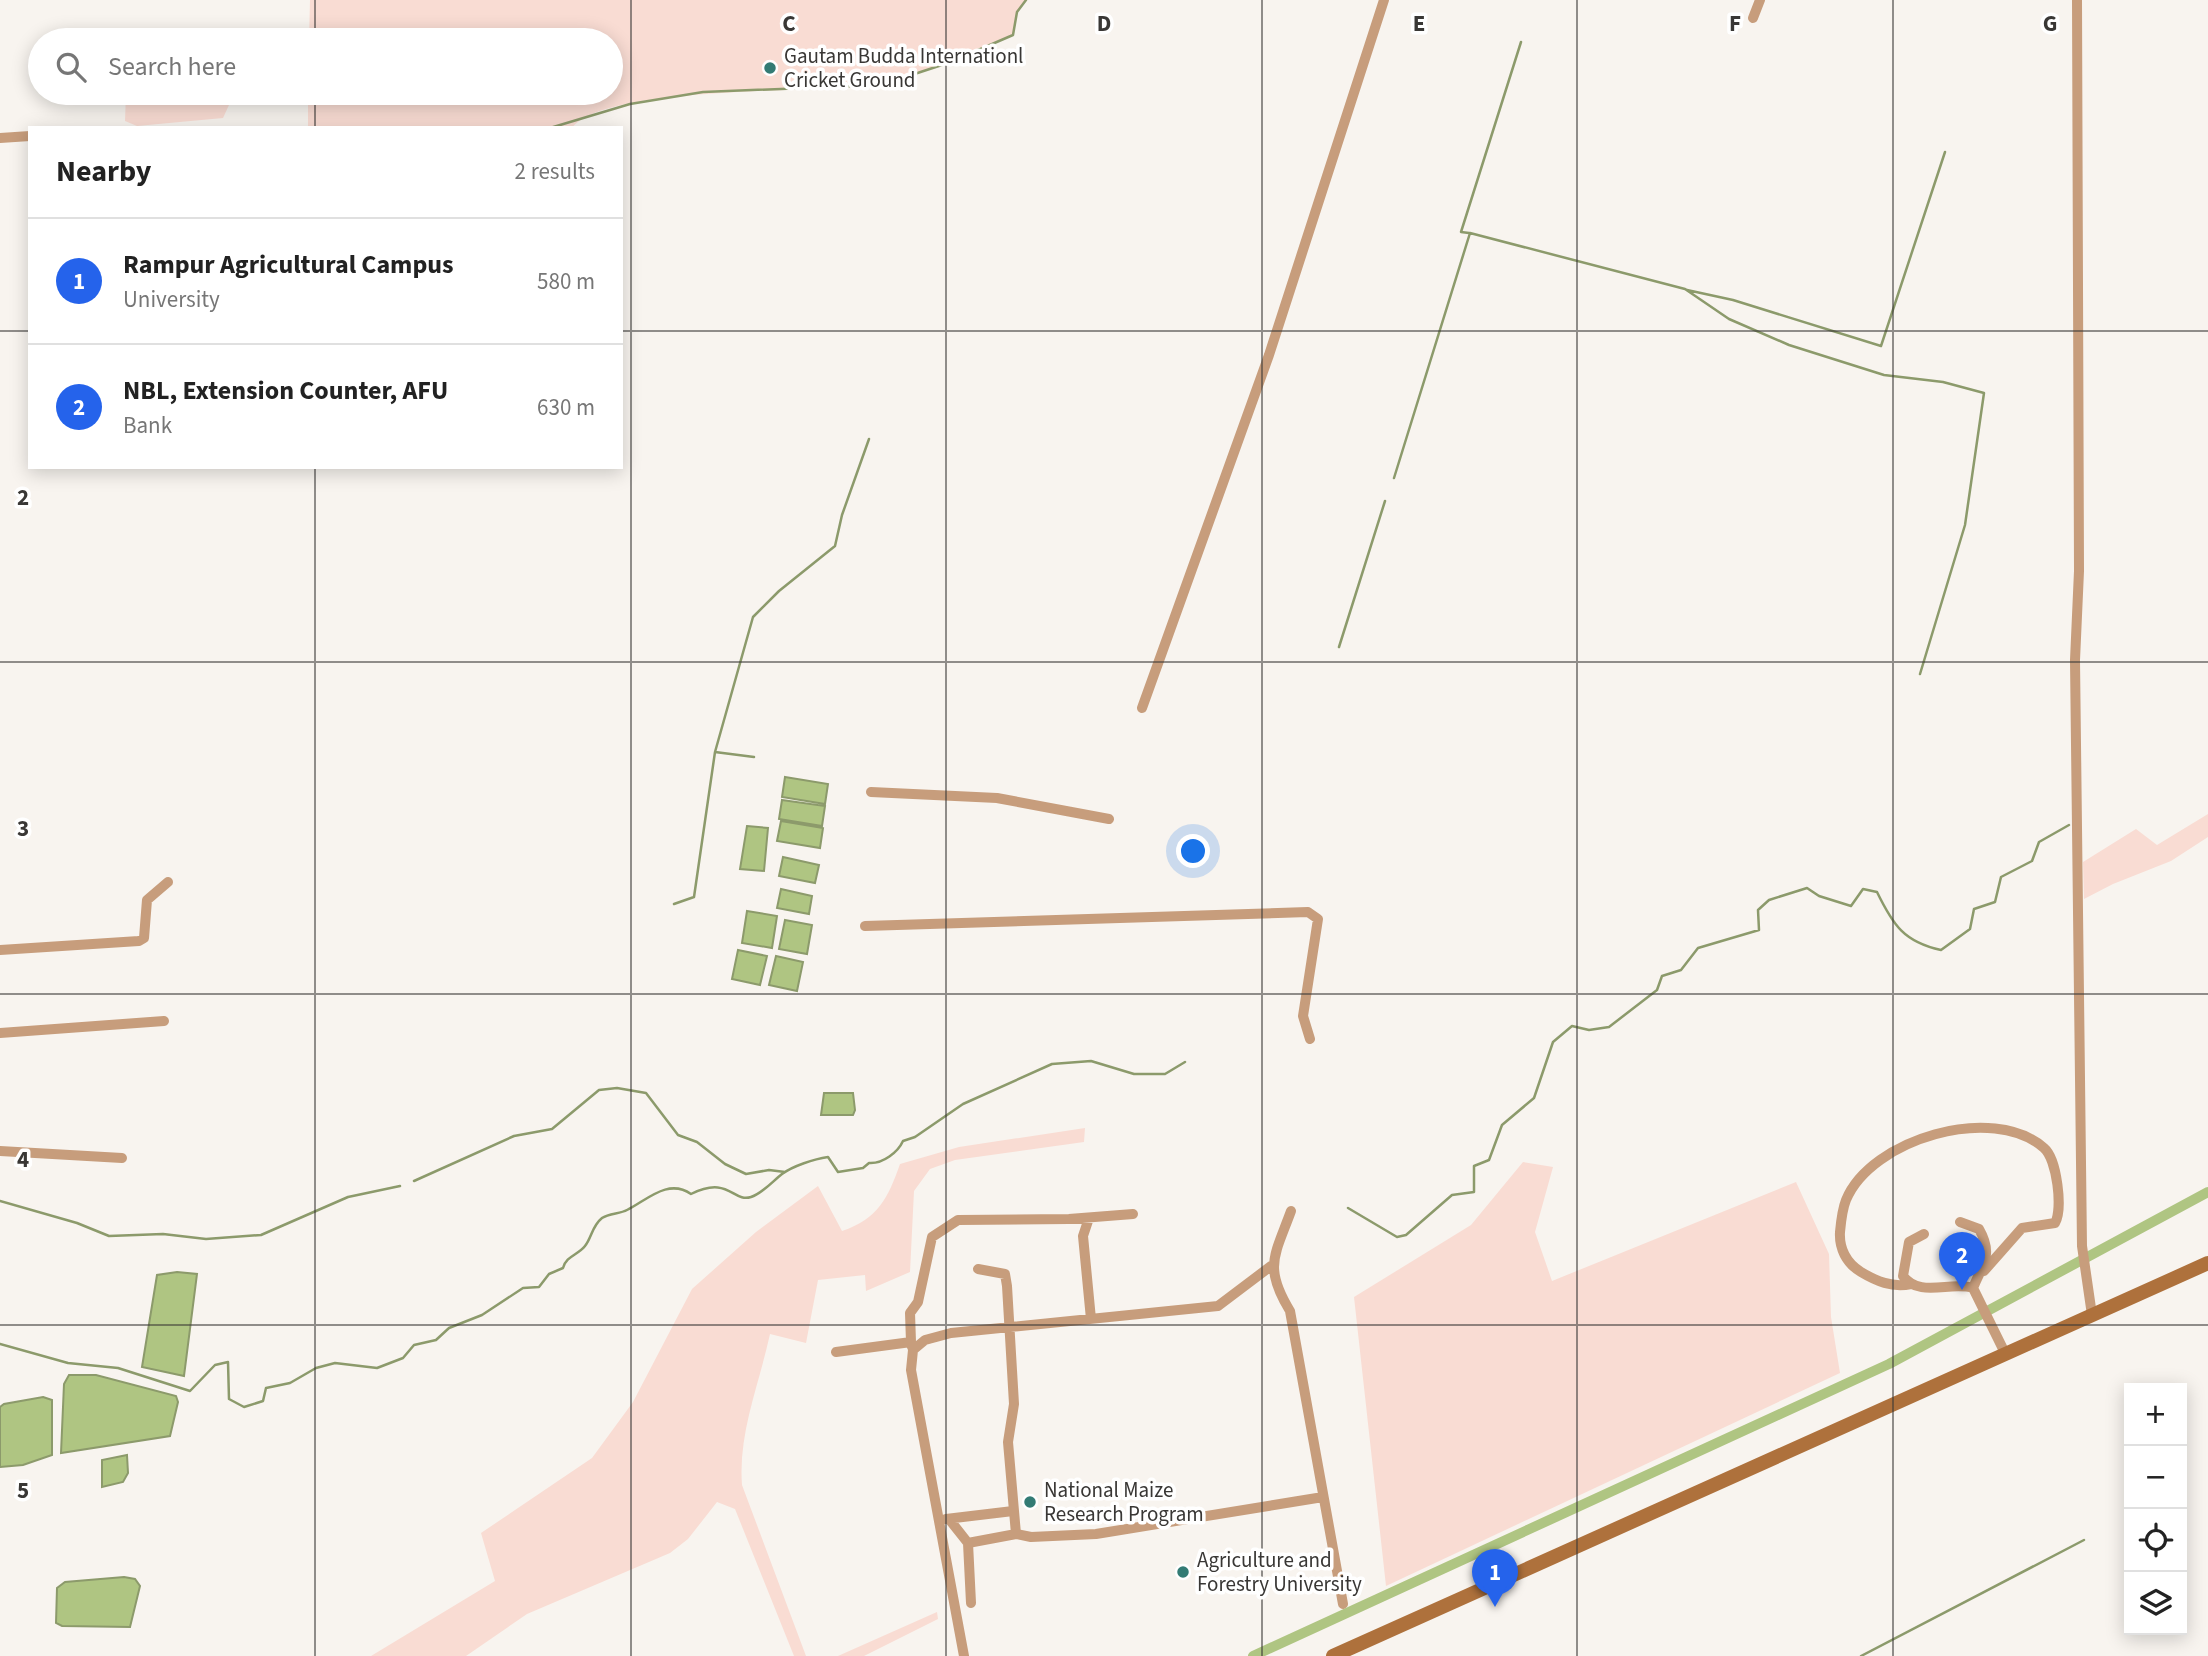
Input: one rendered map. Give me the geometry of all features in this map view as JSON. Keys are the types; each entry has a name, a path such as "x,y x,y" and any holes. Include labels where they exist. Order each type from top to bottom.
{"main road":[{"path":"1333,1656 2208,1263"}],"street":[{"path":"1142,708 1269,355 1384,0"},
{"path":"1753,18 1760,0"},
{"path":"2077,0 2079,571 2075,660 2082,1246 2092,1315"},
{"path":"0,138 28,136"},
{"path":"871,792 997,798 1109,819"},
{"path":"0,950 139,941 144,937 147,900 168,881"},
{"path":"865,926 1308,912 1318,919 1303,1016 1310,1040"},
{"path":"0,1033 164,1021"},
{"path":"1993,1127 2026,1136 2049,1152 2056,1175 2059,1217 2049,1226 2022,1228 1984,1270 1972,1288 1890,1285 1873,1279 1857,1269 1843,1254 1840,1241 1846,1199 1867,1171 1882,1158 1907,1145 1944,1133 1993,1127"},
{"path":"0,1152 121,1158"},
{"path":"836,1352 912,1346 935,1336 1218,1306 1271,1266 1291,1211"},
{"path":"964,1656 944,1519 911,1370 910,1313 918,1302 932,1237 958,1220 1089,1218 1133,1214"},
{"path":"1089,1218 1083,1236 1091,1319"},
{"path":"1960,1222 1979,1228 1983,1235 1986,1252 1984,1270"},
{"path":"1911,1284 1903,1276 1906,1250 1909,1242 1924,1234"},
{"path":"1271,1266 1278,1292 1290,1311 1343,1604"},
{"path":"978,1269 1005,1274 1014,1404 1008,1442 1016,1534"},
{"path":"1972,1288 2006,1353"},
{"path":"968,1543 1016,1534 1031,1537 1096,1534 1323,1497"},
{"path":"944,1519 1013,1511"},
{"path":"944,1519 968,1543 971,1603"}],"shaded area":[{"name":"Gautam Budda Internationl Cricket Ground","path":"310,0 1026,0 1017,12 1013,35 884,84 716,93 623,105 623,28 309,28"},
{"path":"126,105 229,105 223,118 137,126 125,121"},
{"name":"Gautam Budda Internationl Cricket Ground","path":"308,105 622,105 592,114 575,126 308,126"},
{"path":"785,777 828,784 825,804 782,797"},
{"path":"782,800 825,806 822,826 779,819"},
{"path":"2208,814 2208,837 2171,861 2113,884 2084,899 2083,862 2136,829 2157,845"},
{"path":"781,821 823,828 820,848 777,841"},
{"path":"747,826 768,828 764,871 740,869"},
{"path":"783,857 819,865 815,883 779,876"},
{"path":"781,889 812,896 809,914 777,908"},
{"path":"747,911 777,916 772,948 742,943"},
{"path":"785,920 812,925 807,954 779,949"},
{"path":"738,950 767,956 760,985 732,979"},
{"path":"776,956 803,962 797,991 769,985"},
{"path":"824,1093 853,1093 853,1115 821,1115"},
{"path":"1085,1128 1084,1142 955,1160 930,1169 914,1191 910,1272 866,1291 865,1275 818,1280 806,1343 770,1334 746,1428 742,1485 806,1656 794,1656 735,1509 717,1502 688,1539 670,1553 527,1614 466,1656 371,1656 495,1581 481,1533 592,1458 633,1402 692,1289 756,1232 818,1186 842,1231 865,1220 880,1206 900,1164 959,1147"},
{"path":"1523,1162 1553,1167 1535,1232 1552,1281 1796,1182 1829,1254 1831,1317 1840,1373 1386,1586 1354,1297 1471,1225"},
{"path":"177,1272 197,1274 184,1376 142,1367 157,1275"},
{"path":"69,1375 96,1375 176,1396 178,1402 170,1436 61,1453 64,1384"},
{"path":"43,1397 52,1400 52,1455 23,1465 0,1467 0,1407"},
{"path":"127,1455 128,1473 123,1482 102,1487 102,1460"},
{"path":"124,1577 135,1579 140,1586 130,1627 62,1626 56,1623 57,1588 65,1582"},
{"path":"937,1612 938,1619 864,1656 838,1656"}],"waterway":[{"path":"557,126 630,104 703,92 881,85 948,63 1013,35 1017,12 1026,0"},
{"path":"1469,233 1461,232 1521,42"},
{"path":"1687,290 1733,300 1881,346 1945,152"},
{"path":"1394,478 1470,233 1685,289 1729,319 1789,345 1884,375 1943,382 1984,393 1965,525 1920,674"},
{"path":"674,904 694,897 715,752 753,617 779,591 835,546 842,515 869,439"},
{"path":"1339,647 1385,501"},
{"path":"715,752 754,757"},
{"path":"1348,1208 1397,1237 1406,1235 1452,1195 1474,1192 1474,1166 1489,1160 1502,1125 1534,1098 1553,1042 1572,1026 1589,1030 1609,1027 1657,990 1662,976 1681,970 1698,948 1759,930 1758,910 1769,900 1807,888 1819,896 1851,906 1863,889 1877,892 1901,930 1918,942 1941,950 1970,929 1974,909 1995,902 2001,877 2032,861 2039,842 2069,825"},
{"path":"0,1344 68,1363 118,1368 190,1391 215,1365 228,1362 229,1399 244,1407 263,1401 266,1388 290,1383 316,1368 335,1363 377,1368 403,1358 414,1345 436,1340 449,1328 482,1315 523,1288 539,1287 549,1274 563,1268 567,1261 585,1246 602,1218 627,1210 666,1189 674,1188 691,1194 714,1187 745,1198 760,1193 787,1171 816,1159 828,1157 838,1172 863,1168 869,1163 880,1162 898,1149 903,1141 915,1137 963,1104 1052,1064 1091,1061 1134,1074 1165,1074 1185,1062"},
{"path":"414,1181 514,1136 552,1129 599,1090 617,1088 646,1093 678,1135 697,1142 725,1164 746,1174 769,1170 785,1172"},
{"path":"0,1201 77,1223 109,1236 163,1234 206,1239 261,1235 348,1197 400,1186"},
{"path":"1253,1656 1889,1364 2208,1192"},
{"path":"1861,1656 2084,1540"}],"place":[{"name":"Gautam Budda Internationl Cricket Ground","path":"770,68"},
{"name":"NBL, Extension Counter, AFU","path":"1962,1290"},
{"name":"National Maize Research Program","path":"1030,1502"},
{"name":"Agriculture and Forestry University","path":"1183,1572"},
{"name":"Rampur Agricultural Campus","path":"1495,1607"}]}
